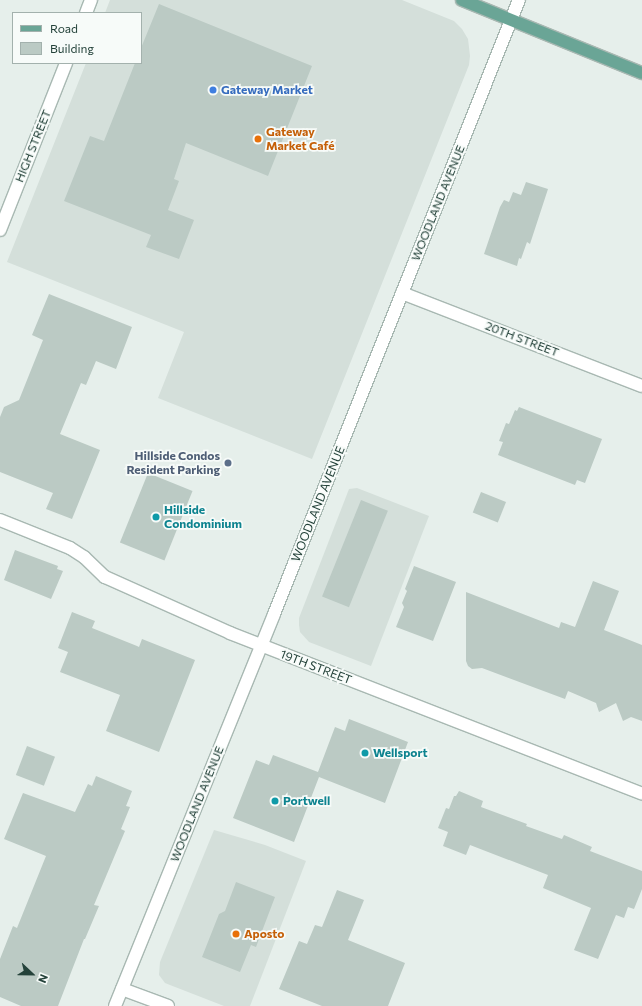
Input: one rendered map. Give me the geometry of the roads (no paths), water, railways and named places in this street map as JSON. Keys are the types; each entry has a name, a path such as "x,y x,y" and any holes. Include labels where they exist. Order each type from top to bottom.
{"main road":[{"path":"462,0 642,73"}],"street":[{"path":"86,12 91,0"},
{"name":"WOODLAND AVENUE","path":"115,1006 262,646 519,0"},
{"name":"HIGH STREET","path":"0,230 66,64"},
{"name":"20TH STREET","path":"402,293 642,386"},
{"name":"19TH STREET","path":"0,520 70,548 84,557 105,577 262,646 642,794"},
{"path":"122,989 168,1006"}],"place":[{"name":"Gateway Market","path":"213,90"},
{"name":"Gateway Market Café","path":"258,139"},
{"name":"Hillside Condos Resident Parking","path":"228,463"},
{"name":"Hillside Condominium","path":"156,517"},
{"name":"Wellsport","path":"365,753"},
{"name":"Portwell","path":"275,801"},
{"name":"Aposto","path":"236,934"}]}
